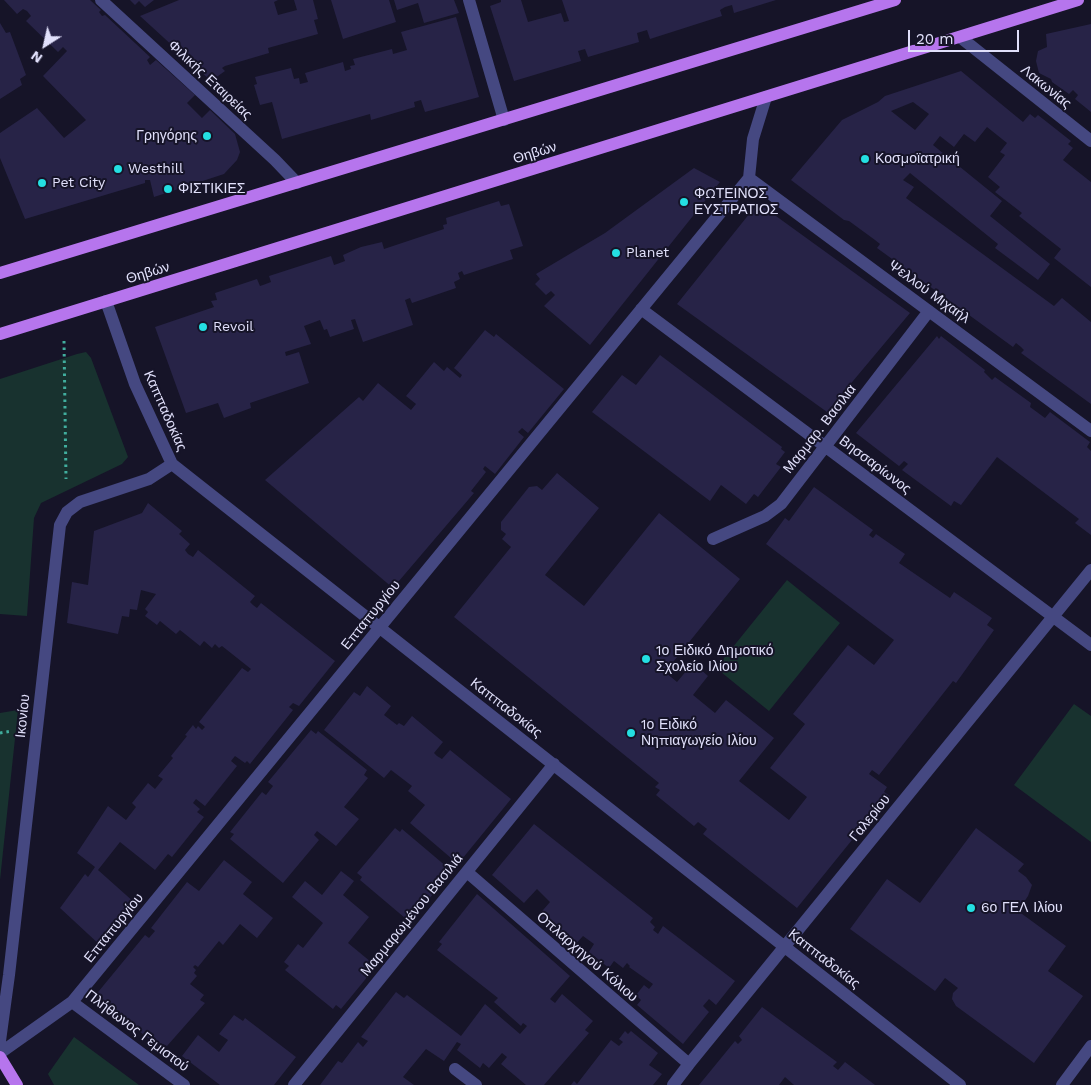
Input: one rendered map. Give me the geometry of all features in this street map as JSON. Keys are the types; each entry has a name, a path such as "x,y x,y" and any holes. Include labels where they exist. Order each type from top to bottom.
{"main road":[{"path":"0,273 895,0"},
{"name":"Θηβών","path":"0,334 1078,0"},
{"path":"0,1057 17,1085"}],"street":[{"name":"Φιλικής Εταιρείας","path":"101,0 275,160 297,183"},
{"path":"468,0 504,120"},
{"name":"Λακωνίας","path":"960,37 1091,141"},
{"path":"749,178 753,139 766,97"},
{"name":"Επταπυργίου","path":"0,1053 72,1002 749,178"},
{"name":"Ψελλού Μιχαήλ","path":"749,178 1091,431"},
{"name":"Καππαδοκίας","path":"106,301 135,384 172,464 960,1085"},
{"name":"Βησσαρίωνος","path":"641,309 1091,645"},
{"name":"Μαρμαρ. Βασιλια","path":"713,539 765,516 781,504 929,311"},
{"path":"67,512 80,502 149,479 172,464"},
{"name":"Ικονίου","path":"0,1041 60,525 67,512"},
{"name":"Γαλερίου","path":"673,1085 1091,570"},
{"name":"Μαρμαρωμένου Βασιλιά","path":"294,1085 554,764"},
{"name":"Οπλαρχηγού Κόλιου","path":"466,872 689,1064"},
{"name":"Πλήθωνος Γεμιστού","path":"72,1002 184,1085"},
{"path":"1062,1085 1091,1046"},
{"path":"455,1069 476,1085"}],"path":[{"path":"64,314 67,512"}],"green space":[{"path":"86,352 91,358 128,457 122,464 41,503 34,518 27,616 0,614 0,379"},
{"path":"787,580 840,623 769,711 716,668"},
{"path":"1074,704 1091,716 1091,842 1014,785"},
{"path":"18,710 0,880 0,713"},
{"path":"74,1037 139,1085 54,1085 48,1074"}],"building":[{"path":"4,0 90,0 101,10 99,12 102,16 105,15 150,57 147,60 150,65 156,60 195,95 187,103 202,118 210,110 235,134 240,152 237,160 224,174 154,197 150,180 145,180 145,183 25,219 0,158 0,133 37,108 64,138 86,120 43,76 67,51 63,47 58,52 26,21 31,16 27,11 23,9 17,14"},
{"path":"130,0 154,0 145,7 139,1 135,5"},
{"path":"179,0 278,0 274,2 278,15 297,10 294,0 313,0 318,19 314,20 318,34 268,48 269,53 225,66 222,68 225,71 211,81 140,16"},
{"path":"331,0 389,0 396,22 343,39"},
{"path":"394,0 454,0 459,13 424,23 418,3 397,10"},
{"path":"501,0 521,0 528,22 561,13 564,22 569,21 562,0 776,0 734,13 732,5 725,7 720,10 722,16 650,39 647,30 637,33 639,42 588,57 585,49 578,51 581,61 514,81 490,6 501,2"},
{"path":"456,17 479,97 425,112 421,100 414,102 415,107 371,120 370,114 282,139 272,102 260,105 254,85 257,84 255,77 291,68 294,79 299,78 300,84 308,82 305,73 343,62 345,71 351,69 350,66 355,65 353,59 392,49 393,54 407,50 401,32"},
{"path":"0,23 6,33 10,32 26,75 20,79 22,85 0,99"},
{"path":"1091,24 1091,112 1075,99 1078,95 1073,90 1069,94 1052,82 1051,79 1039,73 1036,61 1038,51 1047,47 1046,34"},
{"path":"961,71 1023,122 1030,114 1035,118 1038,115 1071,141 1068,144 1073,148 1063,160 1091,182 1091,287 1054,258 1061,249 1019,216 1022,213 995,192 1000,187 988,177 1005,155 1000,152 1007,143 987,127 975,142 964,134 954,147 940,136 933,145 1002,201 990,216 1050,264 1038,280 995,248 998,244 910,173 903,180 914,187 906,198 1054,306 1062,298 1091,322 1091,404 1021,353 1024,350 1016,343 1013,347 877,248 880,244 875,240 849,221 844,220 791,180 842,120 878,102 885,96","holes":["913,102 929,114 915,130 891,111"]},
{"name":"Planet","path":"694,168 720,182 590,345 544,306 555,295 551,291 546,295 535,284 540,279 536,274 605,233"},
{"path":"499,201 501,206 509,204 523,246 510,250 513,259 464,275 462,271 458,273 460,279 454,282 456,288 412,303 410,298 405,300 413,325 363,342 355,319 351,320 354,329 330,337 327,329 324,330 320,320 304,326 311,344 285,352 286,356 299,352 309,383 250,403 251,408 224,418 218,403 186,413 155,327 214,307 211,301 217,300 215,293 257,279 260,286 271,282 269,276 331,256 334,265 345,261 343,255 361,247 382,242 384,249 444,229 443,225 447,224 446,218"},
{"path":"758,203 910,313 827,412 677,304"},
{"path":"485,330 494,337 496,334 564,389 528,433 522,428 518,432 524,437 495,474 485,466 483,469 486,472 471,491 474,493 393,588 265,480 359,397 363,401 378,383 411,410 416,404 406,396 434,362 444,371 447,367 460,378 462,375 454,368"},
{"path":"937,336 939,339 941,336 985,370 984,372 992,380 995,377 1031,403 1030,407 1045,418 1050,412 1090,442 1087,447 1091,451 1091,535 1075,523 1079,519 997,457 961,505 954,501 951,506 902,470 908,464 904,461 899,466 856,433"},
{"path":"660,355 782,447 781,449 785,452 776,464 781,467 758,497 754,494 746,504 721,485 710,501 592,412 622,375 636,385"},
{"path":"557,473 599,508 545,575 584,606 659,513 740,579 665,672 677,682 693,663 708,676 693,695 715,713 726,700 774,738 739,781 789,820 807,797 770,768 805,724 793,714 848,645 874,665 894,640 766,544 785,518 789,521 814,487 873,530 869,535 873,538 876,534 905,554 899,563 950,598 954,592 992,618 987,625 994,630 956,683 953,681 879,775 872,770 869,774 887,787 884,792 890,796 862,832 856,827 852,832 856,835 797,908 703,834 707,829 698,822 694,826 656,795 660,790 655,787 659,783 454,617 511,547 502,539 506,534 501,530 501,522 529,487 537,486 542,490"},
{"path":"148,503 182,531 179,534 190,544 185,550 188,554 193,557 198,550 255,596 250,602 253,605 257,608 261,603 335,661 299,706 293,703 289,707 293,710 250,764 235,756 231,761 237,766 205,806 196,799 193,803 200,809 197,812 204,817 172,857 168,854 155,870 120,842 98,870 135,903 101,946 60,908 85,874 88,877 95,867 77,853 108,806 126,820 136,807 132,803 148,783 155,789 163,779 158,776 173,758 171,756 193,725 196,729 198,726 202,730 205,727 199,722 242,668 248,672 251,669 222,646 219,648 215,644 212,648 204,641 200,646 180,630 176,634 160,621 157,625 145,616 148,612 145,609 156,594 141,590 137,610 130,609 129,617 122,616 118,634 67,623 72,582 88,585 94,531 142,513"},
{"path":"367,686 391,706 384,715 397,725 399,723 404,726 412,716 443,742 434,753 437,756 442,759 450,750 511,799 458,864 410,823 425,805 408,791 412,786 391,770 384,778 324,730 354,692 360,696"},
{"path":"311,730 316,734 318,731 367,770 364,775 368,778 344,807 359,819 336,846 317,831 314,835 319,840 283,883 230,839 234,834 230,832 262,792 266,795 273,786 268,782"},
{"path":"534,824 653,918 650,922 655,927 653,930 658,934 663,926 735,981 716,1005 709,999 703,1006 709,1012 683,1044 637,1005 641,1000 636,995 644,985 649,989 653,984 629,967 627,963 623,968 614,961 609,968 589,952 594,944 583,936 572,948 537,917 550,902 537,889 524,903 492,875"},
{"path":"395,828 400,832 402,829 447,867 443,872 448,876 414,917 409,913 405,918 360,880 362,877 357,873"},
{"path":"976,828 1024,864 1018,871 1032,885 1028,896 1018,911 1066,946 1048,971 1083,996 1034,1063 956,1006 952,999 953,993 958,988 945,978 935,991 850,929 887,879 920,903"},
{"path":"224,860 252,882 243,894 273,918 257,938 240,924 223,945 219,941 198,967 195,965 193,967 196,970 194,973 197,976 190,984 204,995 200,1000 205,1003 167,1046 163,1044 160,1047 94,997 145,935 149,938 155,931 151,928 187,882 199,891"},
{"path":"341,871 354,881 343,895 369,917 348,943 371,962 368,965 373,970 341,1009 336,1005 333,1009 285,970 289,966 284,962 298,944 303,948 323,923 292,897 305,881 322,895"},
{"path":"477,894 570,976 550,999 555,1003 562,994 593,1021 585,1030 589,1033 544,1085 526,1085 501,1064 507,1057 502,1053 489,1068 483,1063 480,1068 457,1050 461,1044 457,1042 444,1061 426,1049 403,1077 414,1085 320,1085 338,1061 342,1063 358,1042 363,1047 368,1041 361,1037 396,992 404,998 407,995 461,1036 485,1004 520,1034 527,1026 523,1023 521,1026 494,1002 498,998 437,950 442,944 439,942"},
{"path":"762,1007 837,1062 833,1066 838,1070 845,1062 875,1085 794,1085 785,1077 779,1085 699,1085 735,1041 738,1044 742,1040 739,1036"},
{"path":"234,1015 243,1021 245,1018 296,1057 274,1085 220,1085 182,1056 198,1035 219,1052 228,1040 219,1034"},
{"path":"625,1031 628,1034 631,1031 658,1053 649,1065 662,1074 653,1085 571,1085 574,1081 577,1084 611,1040 619,1046 623,1042 619,1039"}],"place":[{"name":"Γρηγόρης","path":"207,136"},
{"name":"Κοσμοϊατρική","path":"865,159"},
{"name":"Westhill","path":"118,169"},
{"name":"Pet City","path":"42,183"},
{"name":"ΦΙΣΤΙΚΙΕΣ","path":"168,189"},
{"name":"ΦΩΤΕΙΝΟΣ ΕΥΣΤΡΑΤΙΟΣ","path":"684,202"},
{"name":"Planet","path":"616,253"},
{"name":"Revoil","path":"203,327"},
{"name":"1ο Ειδικό Δημοτικό Σχολείο Ιλίου","path":"646,659"},
{"name":"1ο Ειδικό Νηπιαγωγείο Ιλίου","path":"631,733"},
{"name":"6ο ΓΕΛ Ιλίου","path":"971,908"}]}
